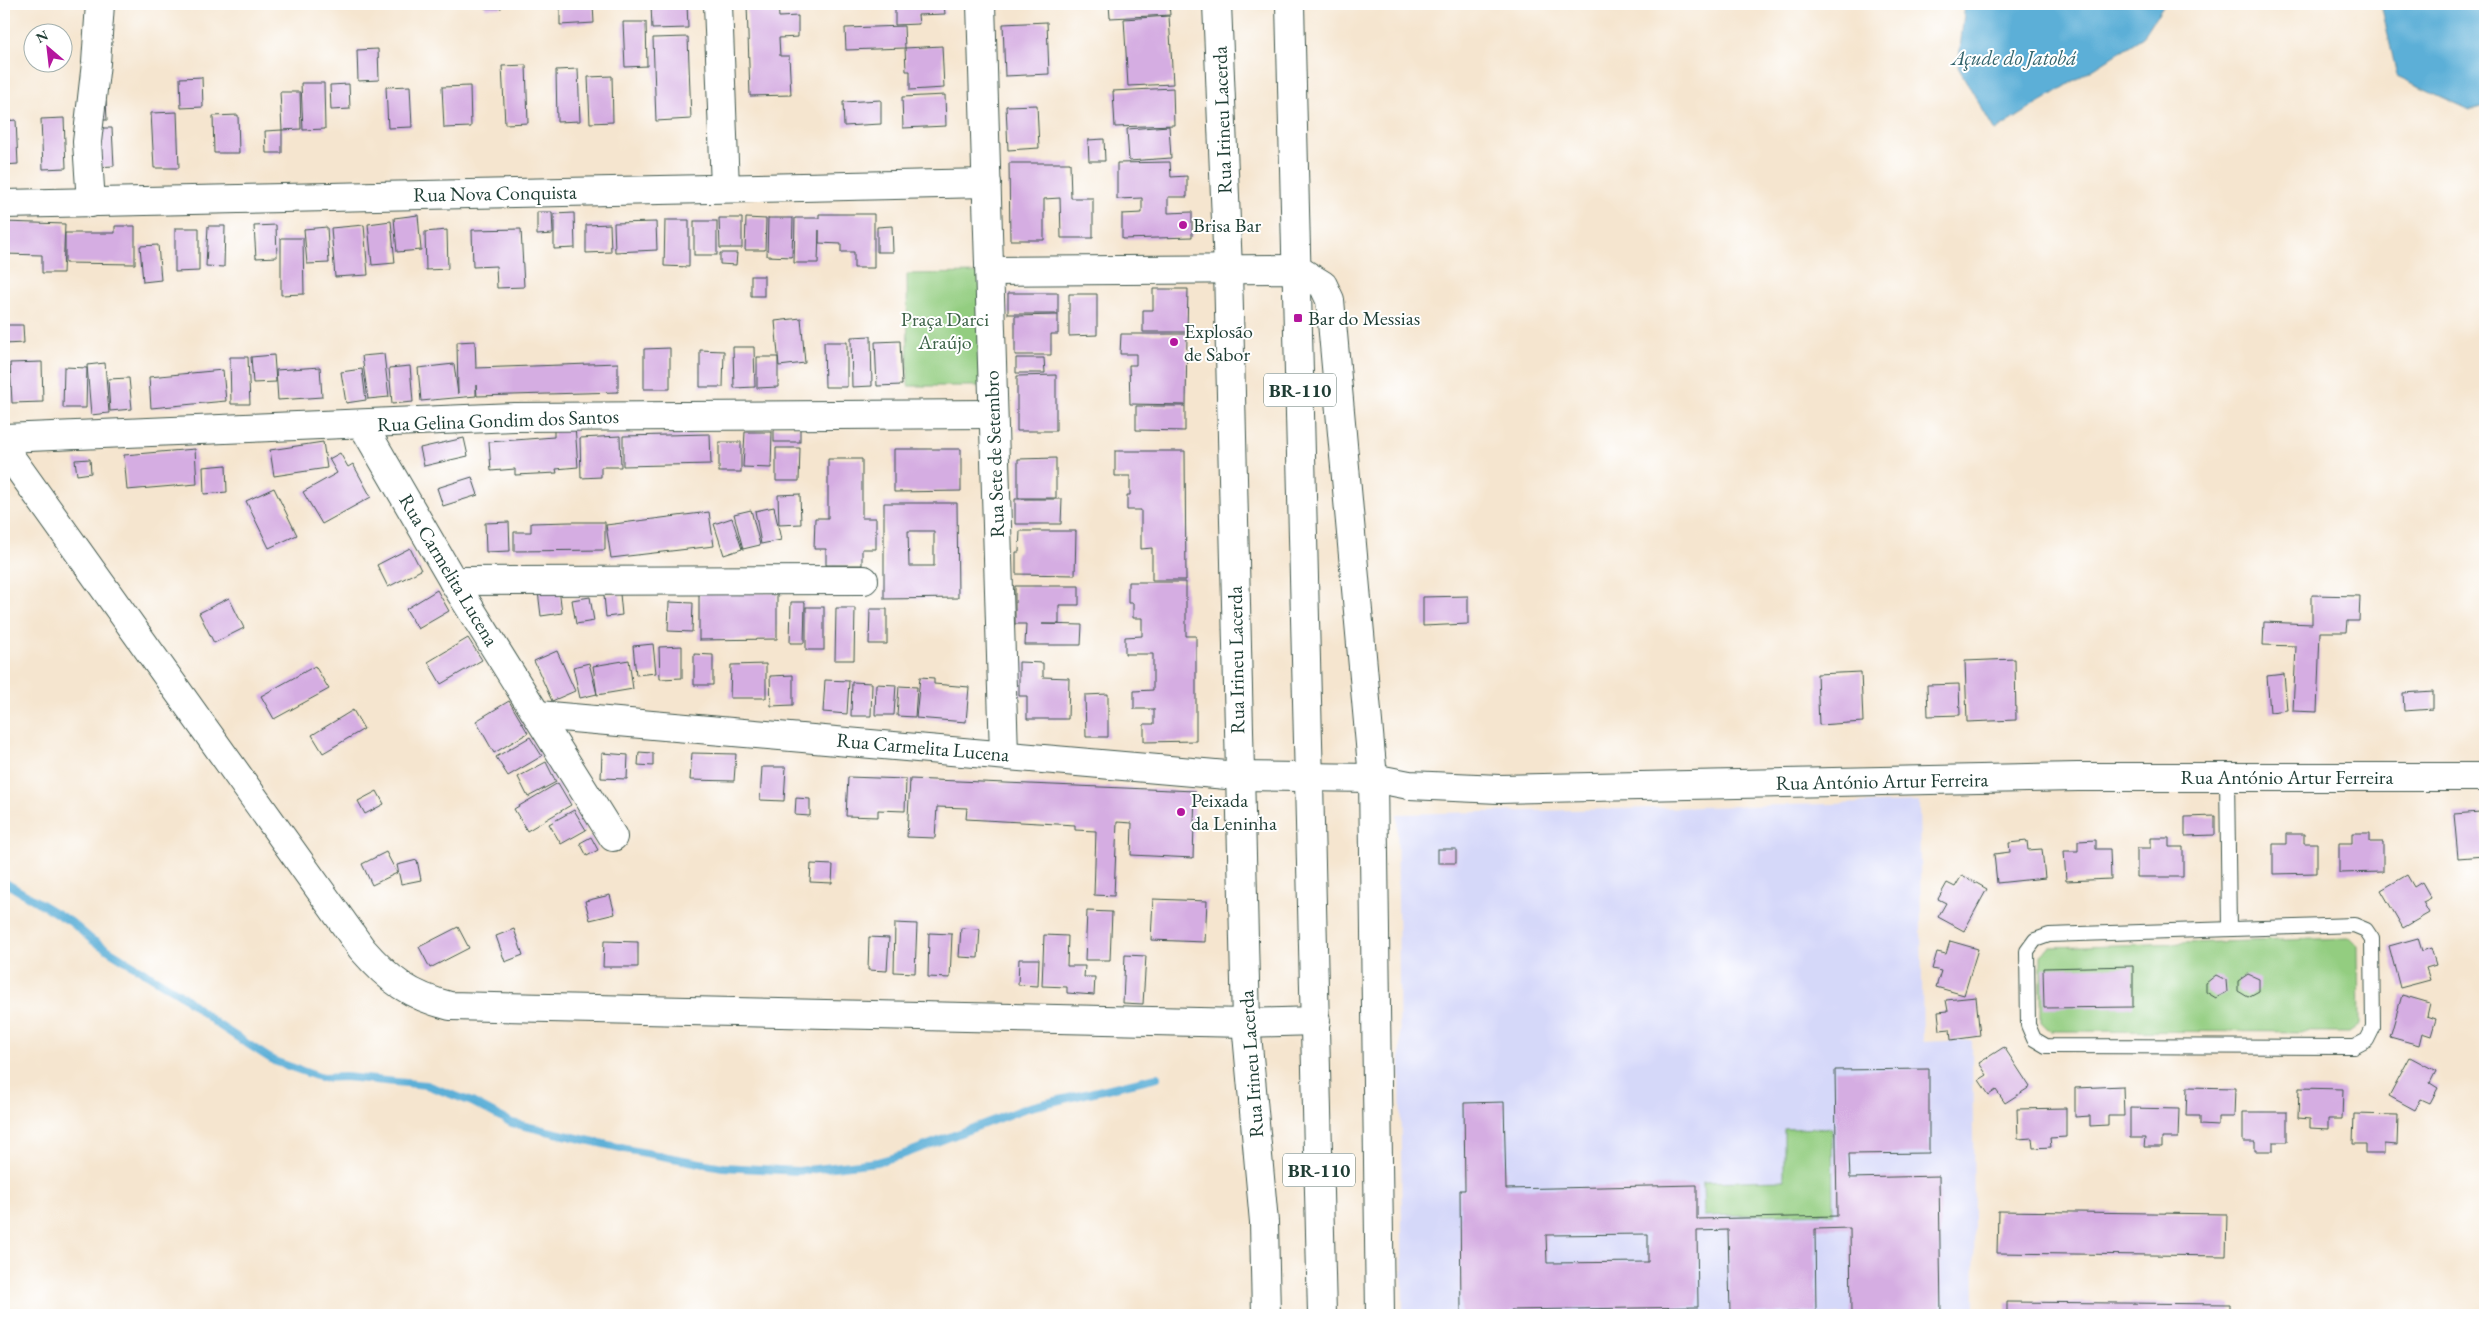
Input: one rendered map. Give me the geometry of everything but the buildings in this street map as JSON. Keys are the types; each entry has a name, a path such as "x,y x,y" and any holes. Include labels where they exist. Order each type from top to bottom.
{"street":[{"path":"91,203 87,142 96,63 100,4"},
{"path":"718,4 725,188"},
{"name":"Rua Sete de Setembro","path":"981,4 990,271 992,414 1004,754"},
{"name":"Rua Irineu Lacerda","path":"1217,4 1228,269 1238,776 1246,1023 1264,1222 1266,1315"},
{"name":"BR-110","path":"1290,4 1322,1315"},
{"name":"Rua Nova Conquista","path":"4,204 987,184"},
{"path":"990,271 1297,269 1323,285 1330,300 1334,318 1373,778 1380,1315"},
{"name":"Rua Gelina Gondim dos Santos","path":"4,438 514,417 992,414"},
{"name":"Rua Carmelita Lucena","path":"362,424 453,581 613,837"},
{"path":"4,448 362,949 384,974 404,989 426,1000 450,1006 1316,1023"},
{"path":"453,581 864,580"},
{"name":"Rua Carmelita Lucena","path":"538,715 1004,754 1238,776 1309,777"},
{"name":"Rua António Artur Ferreira","path":"1309,777 1373,778 1409,785 1498,789 2078,777 2485,777"}],"lane":[{"path":"2227,777 2229,928"},
{"path":"2354,924 2366,930 2372,939 2374,1028 2367,1040 2354,1047 2046,1046 2034,1039 2028,1025 2027,951 2035,940 2049,935 2229,928 2354,924"}],"shaded area":[{"path":"1919,802 1923,1042 1972,1040 1975,1315 1403,1315 1397,814"}],"green space":[{"name":"Praça Darci Araújo","path":"982,273 982,386 908,386 907,274"},
{"path":"2350,938 2358,946 2359,1025 2349,1032 2050,1031 2041,1022 2041,955 2050,947"},
{"path":"1832,1128 1833,1213 1704,1216 1703,1182 1784,1180 1784,1129"}],"water":[{"name":"Açude do Jatobá","path":"1965,4 2164,4 2143,37 1995,131 1958,67"},
{"path":"2381,4 2485,4 2485,106 2470,110 2397,76"}],"waterway":[{"path":"4,882 71,922 92,940 180,994 217,1024 274,1061 322,1078 345,1077 426,1085 472,1102 512,1123 630,1150 723,1167 798,1171 877,1162 902,1155 1026,1108 1157,1077"}],"place":[{"name":"Brisa Bar","path":"1183,225"},
{"name":"Bar do Messias","path":"1298,318"},
{"name":"Explosão de Sabor","path":"1174,342"},
{"name":"Peixada da Leninha","path":"1181,812"}]}
